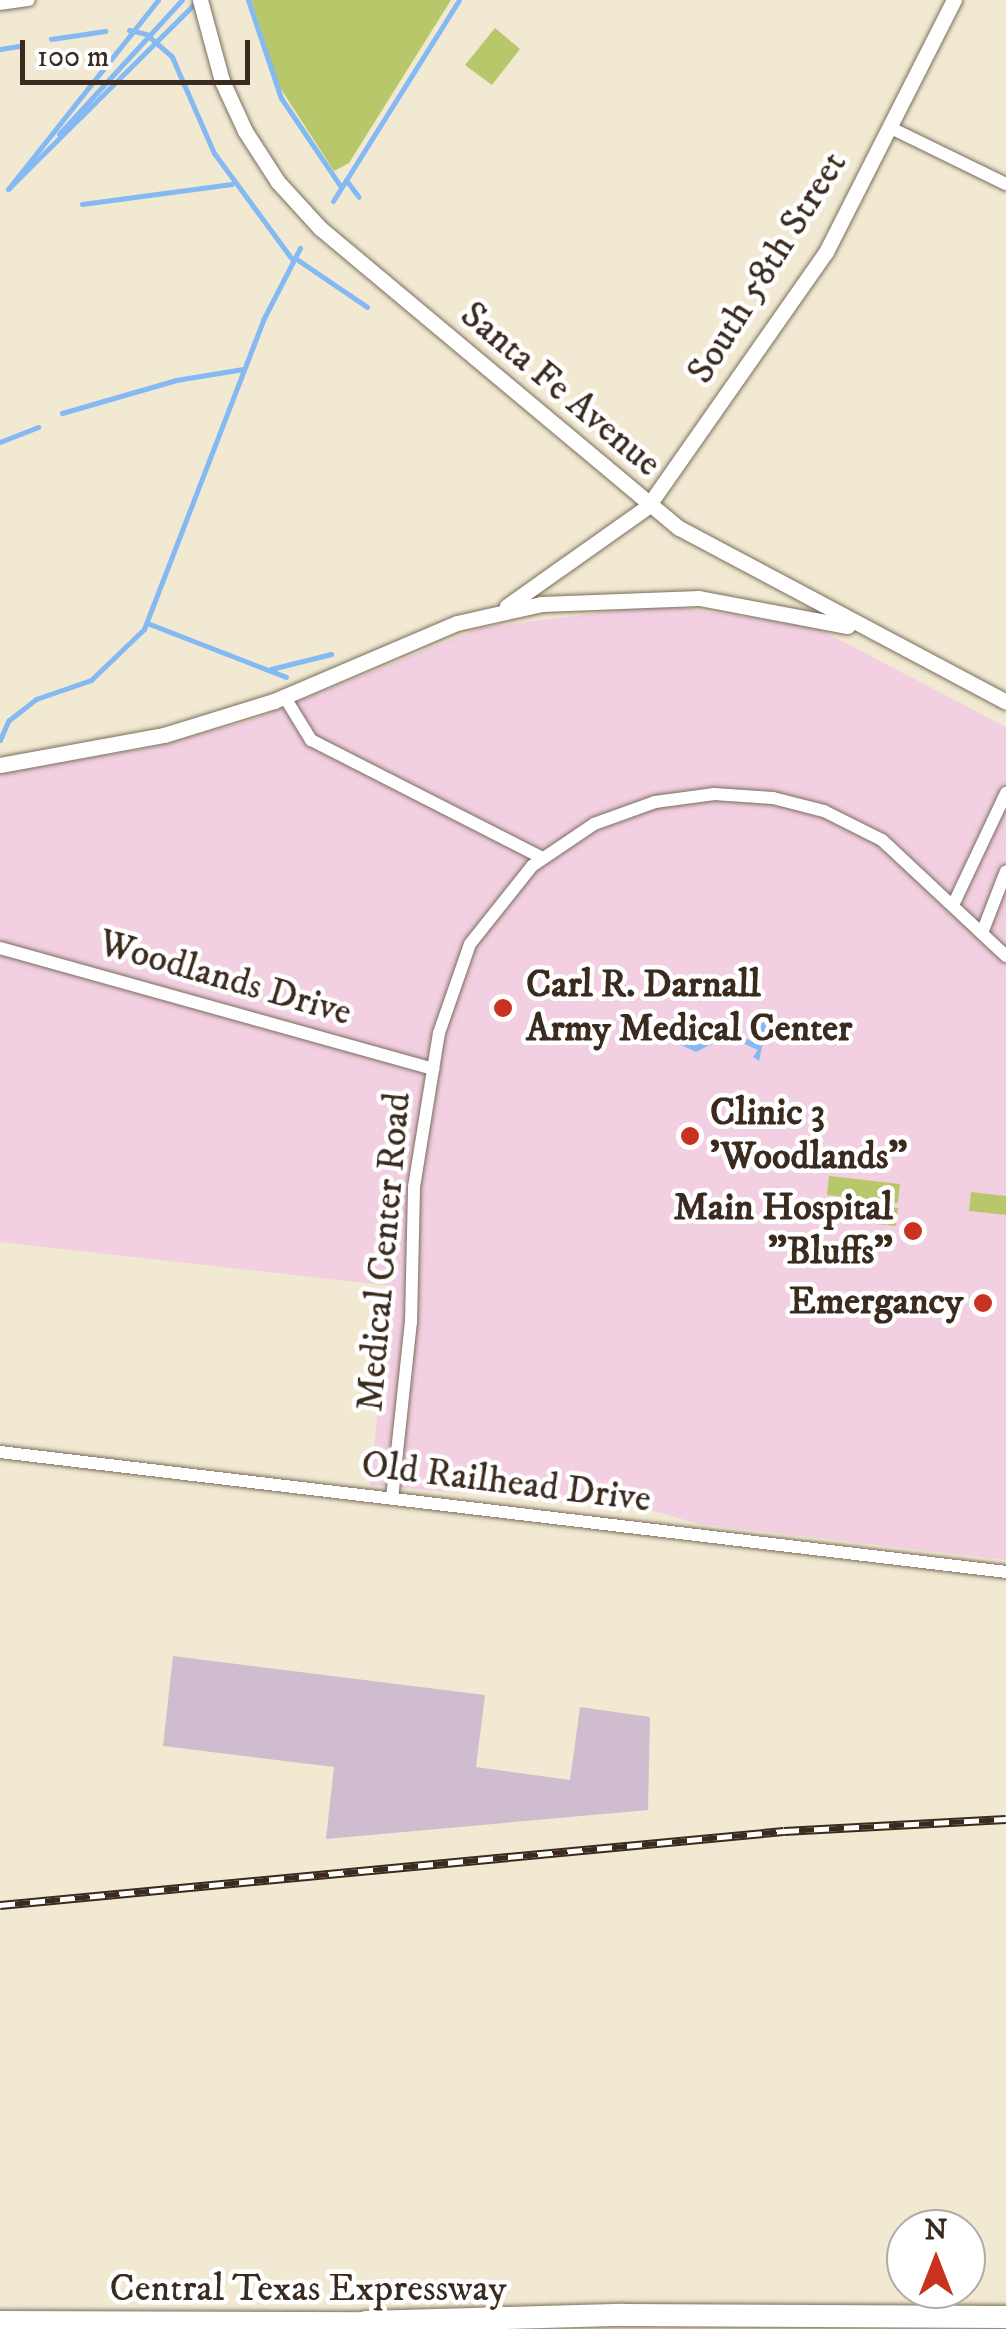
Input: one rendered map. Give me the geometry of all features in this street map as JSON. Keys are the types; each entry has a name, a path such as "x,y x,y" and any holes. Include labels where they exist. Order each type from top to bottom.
{"highway":[{"path":"366,2322 930,2316 1006,2320"},
{"name":"Central Texas Expressway","path":"0,2322 366,2322 616,2329"}],"street":[{"path":"0,4 29,0"},
{"name":"Santa Fe Avenue","path":"200,0 233,106 294,204 648,506 1006,702"},
{"name":"South 58th Street","path":"500,611 648,506 826,252 954,0"},
{"path":"891,128 1006,184"},
{"path":"0,765 164,735 284,696 500,611 584,599 699,598 874,633"},
{"path":"284,696 312,740 542,858"},
{"path":"954,903 1006,793"},
{"name":"Medical Center Road","path":"392,1500 411,1322 414,1184 432,1069 465,954 492,909 542,858 594,824 655,802 753,796 824,811 864,829 912,862 1006,956"},
{"path":"982,933 1006,872"},
{"name":"Woodlands Drive","path":"0,948 432,1069"},
{"name":"Old Railhead Drive","path":"0,1452 1006,1572"}],"shaded area":[{"name":"Carl R. Darnall Army Medical Center","path":"660,605 815,627 1006,727 1006,1560 699,1524 647,1509 370,1485 391,1286 0,1242 0,774 158,746 252,720 480,628"},
{"path":"173,1656 485,1695 476,1767 570,1780 580,1707 650,1717 648,1810 326,1839 334,1767 163,1746"}],"green space":[{"path":"251,0 451,0 349,163 334,171 279,86"},
{"path":"495,28 520,49 492,85 465,65"},
{"path":"829,1176 900,1184 898,1203 827,1195"},
{"path":"971,1192 1006,1196 1006,1215 969,1211"},
{"path":"827,1200 898,1208 896,1226 825,1219"}],"water":[{"path":"758,1022 775,1024 766,1029 759,1061 753,1057 758,1050 727,1036 696,1052 677,1043 678,1024 689,1029 684,1040 692,1045 708,1028 723,1027 761,1046"}],"waterway":[{"path":"158,0 8,189 196,2"},
{"path":"59,134 182,0"},
{"path":"248,0 281,98 341,187"},
{"path":"333,201 459,0"},
{"path":"129,30 146,34 172,57 214,153 292,259"},
{"path":"51,39 105,31"},
{"path":"0,49 19,46"},
{"path":"346,180 359,197"},
{"path":"82,204 232,184"},
{"path":"0,740 8,721 36,699 91,680 144,629 263,320 300,248"},
{"path":"295,258 367,307"},
{"path":"62,413 176,380 243,369"},
{"path":"0,442 38,427"},
{"path":"147,623 286,677"},
{"path":"271,669 331,654"}],"railway":[{"path":"0,1905 784,1831 1006,1819"}],"place":[{"name":"Carl R. Darnall Army Medical Center","path":"503,1008"},
{"name":"Clinic 3 'Woodlands\"","path":"690,1136"},
{"name":"Main Hospital \"Bluffs\"","path":"913,1231"},
{"name":"Emergancy","path":"983,1303"}]}
